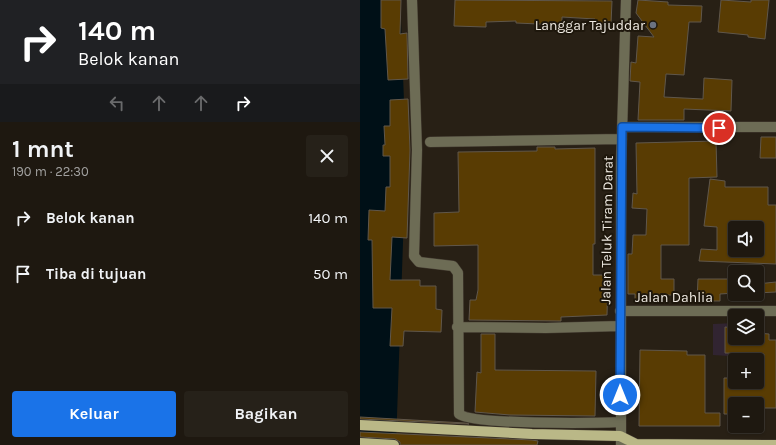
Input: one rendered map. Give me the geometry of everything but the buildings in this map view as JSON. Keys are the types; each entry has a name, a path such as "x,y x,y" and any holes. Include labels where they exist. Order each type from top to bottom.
{"main road":[{"path":"360,425 532,434 620,441 636,444 776,445"},
{"path":"360,443 394,445"}],"street":[{"path":"412,0 417,142 414,256 419,262 453,266 458,273 458,412 462,416 478,419 620,422"},
{"name":"Jalan Teluk Tiram Darat","path":"620,441 622,127 626,0"},
{"path":"622,127 776,127"},
{"path":"430,142 503,139 622,139"},
{"name":"Jalan Dahlia","path":"620,311 776,311"},
{"path":"457,327 546,328 620,326"}],"shaded area":[{"path":"360,0 399,0 401,20 406,156 396,445 360,445"},
{"path":"728,323 728,345 744,345 744,353 728,353 728,356 713,355 713,324"}],"place":[{"name":"Langgar Tajuddar","path":"653,25"}],"route":[{"path":"620,395 622,127 719,128"}]}
